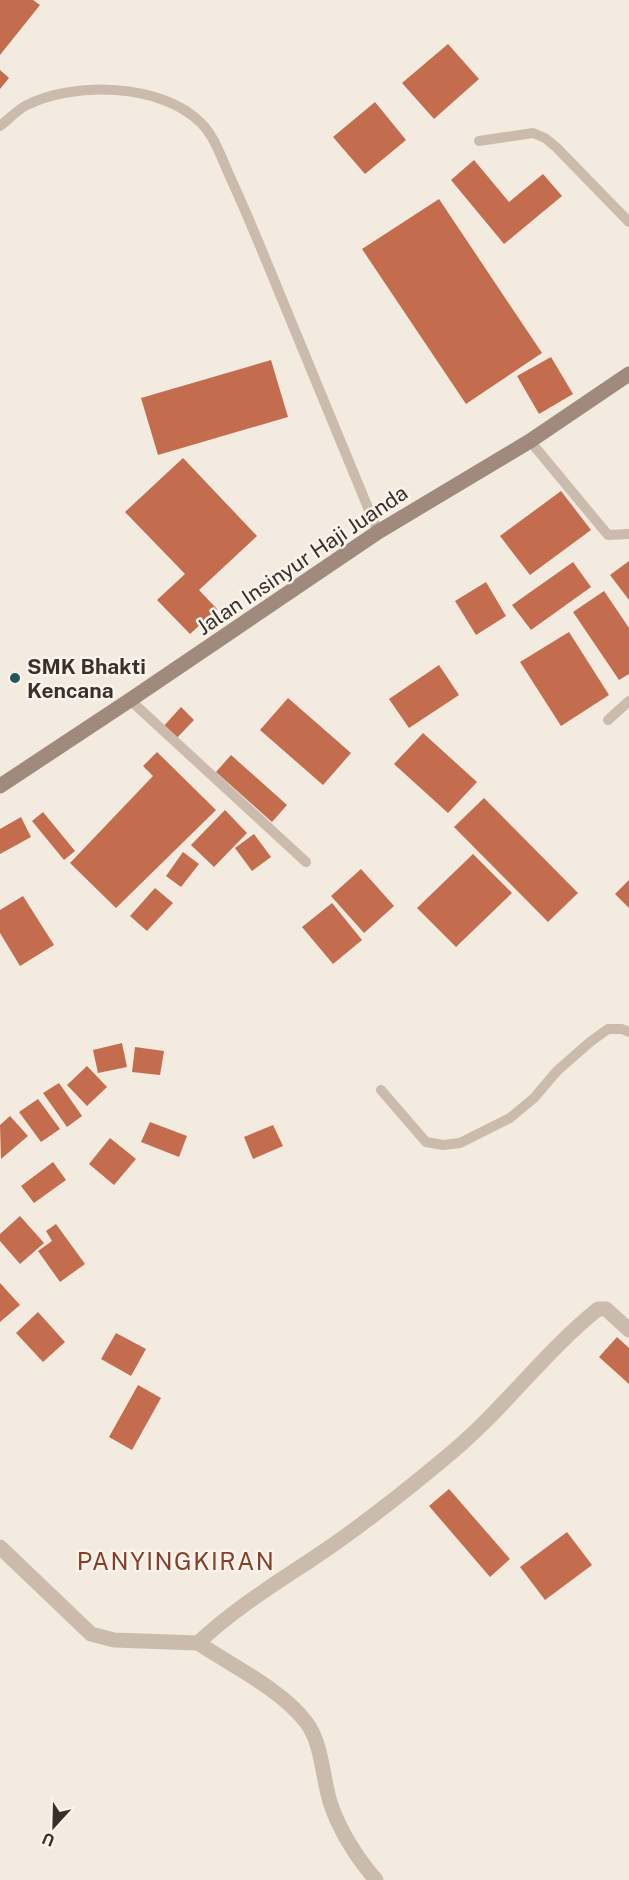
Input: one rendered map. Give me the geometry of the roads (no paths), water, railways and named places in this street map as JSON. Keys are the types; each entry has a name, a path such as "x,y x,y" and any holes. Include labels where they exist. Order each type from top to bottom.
{"main road":[{"name":"Jalan Insinyur Haji Juanda","path":"0,786 378,532 530,441 629,374"}],"street":[{"path":"198,1643 226,1617 332,1545 447,1457 482,1427 542,1361 598,1309 606,1309 629,1330"},
{"path":"0,1546 91,1634 114,1640 198,1643 287,1701 307,1724 317,1748 331,1805 350,1845 376,1880"}],"lane":[{"path":"0,126 24,106 51,96 109,89 158,97 181,107 201,122 212,136 242,204 378,532"},
{"path":"479,141 534,133 545,138 629,222"},
{"path":"530,441 608,536 629,534"},
{"path":"130,700 306,862"},
{"path":"608,720 629,701"},
{"path":"381,1090 426,1142 443,1145 460,1143 510,1118 534,1098 557,1071 608,1029 622,1029 629,1032"}],"place":[{"name":"SMK Bhakti Kencana","path":"15,678"}],"district":[{"name":"PANYINGKIRAN","path":"176,1561"}]}
